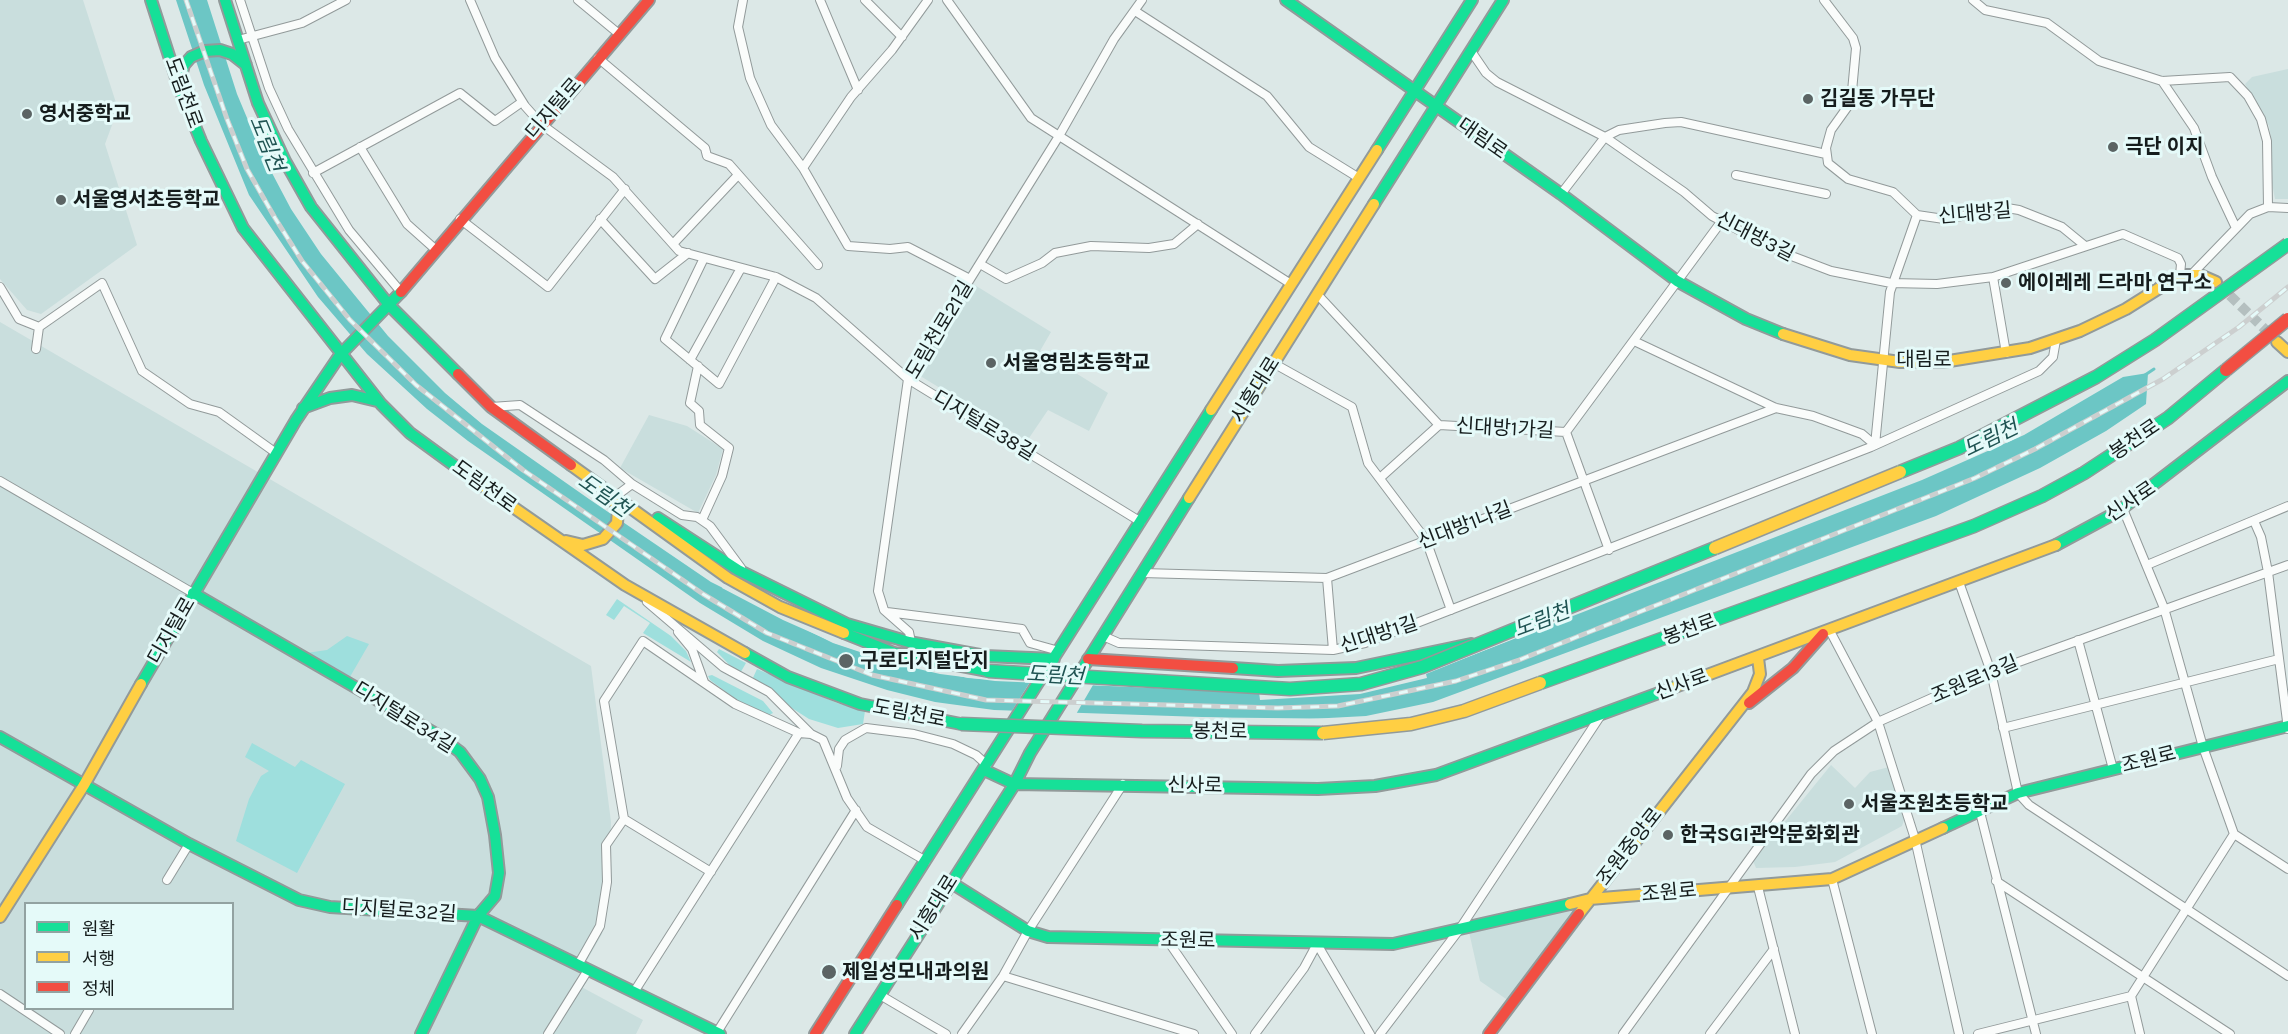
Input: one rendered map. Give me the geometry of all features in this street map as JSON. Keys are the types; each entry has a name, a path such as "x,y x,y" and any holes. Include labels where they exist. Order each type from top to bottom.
{"main road":[{"name":"도림천로","path":"151,0 223,191 243,228 344,351 381,404 410,433 625,585 788,677 860,704 961,724 1025,726"},
{"path":"225,0 243,63 272,132 311,207 386,309 491,407 614,492 746,574 847,624 911,642 985,656 1055,658"},
{"name":"디지털로","path":"0,917 84,785 193,593 303,408 344,351 401,292 460,219 649,0"},
{"name":"대림로","path":"1286,0 1561,194 1677,281 1746,319 1785,335 1839,352 1885,360 1943,362 2006,354 2056,340 2102,322 2186,275"},
{"name":"시흥대로","path":"855,1034 1014,784 1273,363 1503,0"},
{"name":"시흥대로","path":"815,1034 1469,1"},
{"path":"180,81 191,57 205,51 220,50 243,63"},
{"path":"614,492 728,578 780,607 894,653 946,665 996,672 1290,689 1326,688 1390,678 1490,640 1959,448 2096,377 2155,340 2288,244"},
{"path":"2186,275 2208,277 2216,282"},
{"name":"봉천로","path":"1025,726 1336,733 1411,724 1464,711 1974,526 2042,496 2110,458 2168,418 2288,319"},
{"path":"2277,342 2288,352"},
{"name":"신사로","path":"1014,784 1318,789 1375,786 1436,776 2048,549 2123,509 2288,381"},
{"path":"303,408 330,398 352,395 366,396 381,404"},
{"path":"559,539 583,545 603,539 617,523 618,509 614,492"},
{"name":"디지털로34길","path":"193,593 436,734 470,762 488,797 499,873 495,896 478,916 421,1034"},
{"path":"1737,712 1793,668 1827,632"},
{"path":"1089,659 1278,670 1356,668 1490,640"},
{"name":"조원중앙로","path":"1489,1034 1590,899 1737,712 1758,682 1760,674 1758,658"},
{"name":"조원로","path":"950,882 1028,930 1067,939 1393,944 1590,899 1758,887 1832,879 2018,793 2288,728"},
{"name":"디지털로32길","path":"0,737 189,844 299,900 312,904 478,916 718,1033"},
{"path":"985,768 1014,784"}],"street":[{"path":"240,0 268,88 313,173 349,230 401,292"},
{"path":"238,40 302,23 346,0"},
{"name":"디지털로38길","path":"470,0 495,58 522,102 542,124 626,189 679,251 776,277 816,298 908,379 1141,522"},
{"path":"578,0 619,34"},
{"path":"743,0 738,27 750,78 771,125 803,168 848,246 890,249 908,247 970,279"},
{"path":"820,0 858,90"},
{"path":"865,0 902,37"},
{"path":"803,168 858,90 902,37 928,0"},
{"path":"947,0 1031,118 1291,284"},
{"path":"1561,194 1605,137 1619,130 1681,122 1826,154 1831,130 1851,102 1856,48 1853,38 1824,0"},
{"path":"1973,0 1985,10 2047,23 2099,61 2162,81 2230,77 2248,96 2261,119 2267,141 2268,207"},
{"path":"1138,3 1267,96 1309,147 1359,178"},
{"name":"도림천로21길","path":"887,612 878,591 908,379 1059,136 1114,39 1138,3"},
{"name":"신대방3길","path":"1470,51 1486,73 1497,82 1605,137 1666,178 1721,222 1815,266 1848,276 1891,284 1937,284 1993,277 2030,267 2084,245"},
{"path":"598,58 705,148 707,156 729,164 818,266"},
{"path":"2162,81 2194,128 2212,177 2236,228"},
{"path":"313,173 460,93 495,121 522,102"},
{"path":"360,147 407,224 435,249"},
{"name":"신대방길","path":"1826,154 1828,163 1848,179 1893,192 1917,215 1944,219 2007,208 2019,210 2063,228 2084,245"},
{"path":"673,244 738,175"},
{"path":"1736,175 1826,194"},
{"path":"460,219 548,287 626,189"},
{"path":"2084,245 2123,234 2178,258 2186,275 2250,214 2268,207 2288,208"},
{"path":"1875,445 1891,284 1917,215"},
{"path":"600,219 655,279 688,253"},
{"path":"1677,281 1721,222"},
{"path":"980,264 1006,279 1042,263 1055,253 1091,246 1149,248 1174,244 1198,224"},
{"path":"704,258 665,339 719,384 776,277"},
{"path":"690,360 741,268"},
{"path":"1993,277 2006,354"},
{"name":"신대방1가길","path":"1317,294 1439,426 1566,432 1677,281"},
{"path":"36,349 39,327 102,283 142,371 190,404 219,412 276,453"},
{"path":"0,287 19,319 39,327"},
{"name":"신대방1길","path":"1103,636 1119,643 1333,650 1365,643 1875,445 2039,371 2053,357 2056,340"},
{"path":"1634,341 1776,408 1813,416 1862,434 1875,445"},
{"path":"1273,363 1352,407 1368,463 1426,540 1451,610"},
{"path":"698,366 690,403 699,411 700,425 729,448 722,476 702,520"},
{"path":"491,407 520,405 589,449 632,484 682,515 702,520 710,526 746,574"},
{"name":"신대방1나길","path":"1142,573 1327,578 1776,408"},
{"path":"1380,478 1439,426"},
{"path":"1566,432 1609,550"},
{"path":"0,480 193,593"},
{"path":"614,492 632,484"},
{"path":"2147,565 2288,506"},
{"path":"2123,509 2164,608 2203,747 2234,834 2288,869"},
{"path":"2254,521 2261,537 2268,572 2288,728"},
{"name":"조원로13길","path":"1623,1034 1726,888 1811,774 1834,752 1878,722 1991,672 2288,565"},
{"path":"1327,578 1333,650"},
{"path":"1959,582 1991,672 2018,793 2029,805 2288,976"},
{"path":"625,585 723,667 769,692 811,734"},
{"path":"887,612 909,632 911,642"},
{"path":"887,612 1022,629 1030,643 1055,658"},
{"path":"663,616 692,649 704,683"},
{"path":"1827,632 1878,722 1915,839 1959,1034"},
{"path":"2078,640 2113,769"},
{"path":"548,1034 583,967 600,926 607,882 606,845 624,819 604,701 644,641 735,704 799,734 811,734"},
{"path":"2003,728 2279,659"},
{"path":"1380,1034 1459,930 1601,714"},
{"path":"837,771 840,749 845,740 866,728 914,734 953,744 976,755 985,768"},
{"path":"634,992 799,734"},
{"name":"시흥대로","path":"811,734 823,740 828,747 847,798 867,827 926,861"},
{"path":"962,1034 1003,976 1028,930 1123,784"},
{"name":"디지털로32길","path":"718,1033 856,810"},
{"path":"1980,812 2036,1034"},
{"path":"624,819 711,872"},
{"path":"2140,1034 2131,996 2234,834"},
{"path":"167,880 189,844"},
{"path":"1832,879 1872,1034"},
{"path":"1996,881 2230,1034"},
{"path":"1758,887 1795,1034"},
{"path":"1168,941 1232,1034"},
{"path":"1256,1034 1304,968 1317,944"},
{"path":"1317,944 1370,1034"},
{"path":"1710,1034 1774,949"},
{"path":"1003,976 1194,1034"},
{"path":"0,994 60,1034"},
{"path":"880,995 946,1034"},
{"path":"1978,1034 2131,996"},
{"path":"75,1034 89,1010"}],"shaded area":[{"name":"서울영서초등학교","path":"0,0 83,0 118,109 105,144 137,245 41,314 27,310 0,279"},
{"name":"도림천","path":"176,0 207,0 237,94 263,156 291,209 321,254 388,336 445,393 482,424 711,582 833,643 893,663 940,674 995,681 1290,694 1424,674 1922,480 2024,435 2123,377 2148,373 2146,404 2106,431 2040,468 1936,516 1433,702 1366,716 1291,720 994,710 935,702 887,690 821,668 763,641 700,603 468,441 427,409 367,354 318,297 249,195 204,85"},
{"path":"2288,69 2288,199 2275,199 2271,178 2272,144 2269,126 2245,84 2252,77"},
{"name":"서울영림초등학교","path":"973,284 1051,332 1040,351 1108,393 1089,431 1048,410 1027,441 917,374"},
{"path":"0,322 591,666 611,822 610,883 602,934 574,983 643,1020 636,1034 0,1034"},
{"path":"649,415 687,426 723,449 716,475 698,513 620,468"},
{"path":"617,599 671,636 686,651 691,662 643,633 650,623 624,606 614,620 606,615"},
{"path":"347,636 369,644 347,682 299,654 327,650"},
{"path":"719,649 746,663 739,675 717,652"},
{"path":"757,669 837,703 865,711 863,724 838,728 809,719 751,682"},
{"path":"712,675 763,701 773,713 769,715 737,700 710,680 708,676"},
{"path":"252,743 295,767 301,760 345,784 297,873 236,841 249,799 261,776 269,771 245,757"},
{"name":"서울조원초등학교","path":"1831,765 1855,788 1870,772 1889,767 1904,820 1902,826 1835,862 1795,867 1756,868 1753,861"},
{"path":"1584,903 1509,1001 1480,981 1469,932"}],"pier":[{"path":"1661,579 1426,674 1427,678 1360,694 1260,700 1259,692 1093,685 1075,716 1010,714 1030,682 968,678 884,659 835,643 783,620 722,588 723,586 834,641 894,660 941,671 995,678 1290,691 1423,671"},
{"path":"1079,716 1362,719 1291,723"}],"waterway":[{"name":"도림천","path":"2145,375 2154,369"}],"tunnel":[{"path":"2219,285 2275,339"}],"railway":[{"path":"186,0 227,119 247,169 275,218 302,261 350,320 416,385 523,470 703,594 767,633 872,675 986,700 1278,708 1338,706 1456,681 1519,660 1975,478 2035,449 2163,379 2239,327 2288,287"}],"traffic: fast":[{"path":"151,0 179,87 201,141 243,228 381,404 410,433 477,482"},
{"path":"225,0 258,103 285,161 311,207 389,305 458,374"},
{"path":"1286,0 1561,194 1677,281 1746,319 1783,334"},
{"path":"1377,150 1472,0"},
{"path":"1374,204 1503,0"},
{"path":"179,83 184,65 191,57 205,51 220,50 232,54 246,65"},
{"path":"1900,472 1959,448 2096,377 2155,340 2288,244"},
{"path":"141,684 296,420 340,355 401,292"},
{"path":"1540,683 1974,526 2042,496 2084,473 2168,418 2226,370"},
{"path":"2056,545 2119,511 2288,381"},
{"path":"303,408 330,398 352,395 377,401"},
{"path":"897,905 1211,410"},
{"path":"855,1034 1014,785 1030,753 1189,498"},
{"path":"658,518 738,570 847,624 909,642 985,656 1054,659"},
{"path":"988,671 1290,689 1361,684 1422,667 1715,548"},
{"path":"193,593 436,734 460,752 480,779 488,797 495,835 499,873 495,896 478,916 421,1034"},
{"path":"844,633 894,653 988,671"},
{"path":"1233,668 1278,671 1356,668 1471,644"},
{"path":"745,653 788,677 860,704 961,724"},
{"path":"984,770 1014,784 1318,789 1375,786 1436,775 1675,687"},
{"path":"961,724 1142,731 1323,733"},
{"path":"1943,828 2018,793 2288,726"},
{"path":"0,737 189,844 299,900 330,907 478,916 720,1034"},
{"path":"950,882 1028,931 1048,937 1393,944 1570,904"}],"traffic: slow":[{"path":"1211,410 1377,150"},
{"path":"1189,498 1374,204"},
{"path":"1783,334 1850,355 1900,362 1943,362 2030,348 2080,331 2126,309 2180,275 2200,275 2216,282"},
{"path":"2277,342 2288,352"},
{"path":"571,465 728,578 780,607 844,633"},
{"path":"1715,548 1900,472"},
{"path":"477,482 625,585 745,653"},
{"path":"566,541 583,545 603,539 617,523 618,509 610,494"},
{"path":"1675,687 2056,545"},
{"path":"1579,914 1753,692 1760,674 1758,658"},
{"path":"1323,733 1411,724 1464,711 1540,683"},
{"path":"0,917 84,785 141,684"},
{"path":"1570,904 1590,899 1832,879 1943,828"}],"traffic: jam":[{"path":"401,292 649,0"},
{"path":"2226,370 2288,319"},
{"path":"458,374 491,407 571,465"},
{"path":"1749,703 1793,668 1823,634"},
{"path":"1088,659 1233,668"},
{"path":"815,1034 897,905"},
{"path":"1489,1034 1579,914"}],"place":[{"name":"김길동 가무단","path":"1808,99"},
{"name":"영서중학교","path":"27,114"},
{"name":"극단 이지","path":"2113,147"},
{"name":"서울영서초등학교","path":"61,200"},
{"name":"에이레레 드라마 연구소","path":"2006,283"},
{"name":"서울영림초등학교","path":"991,363"},
{"name":"구로디지털단지","path":"846,661"},
{"name":"서울조원초등학교","path":"1849,804"},
{"name":"한국SGI관악문화회관","path":"1668,835"},
{"name":"제일성모내과의원","path":"829,972"}]}
